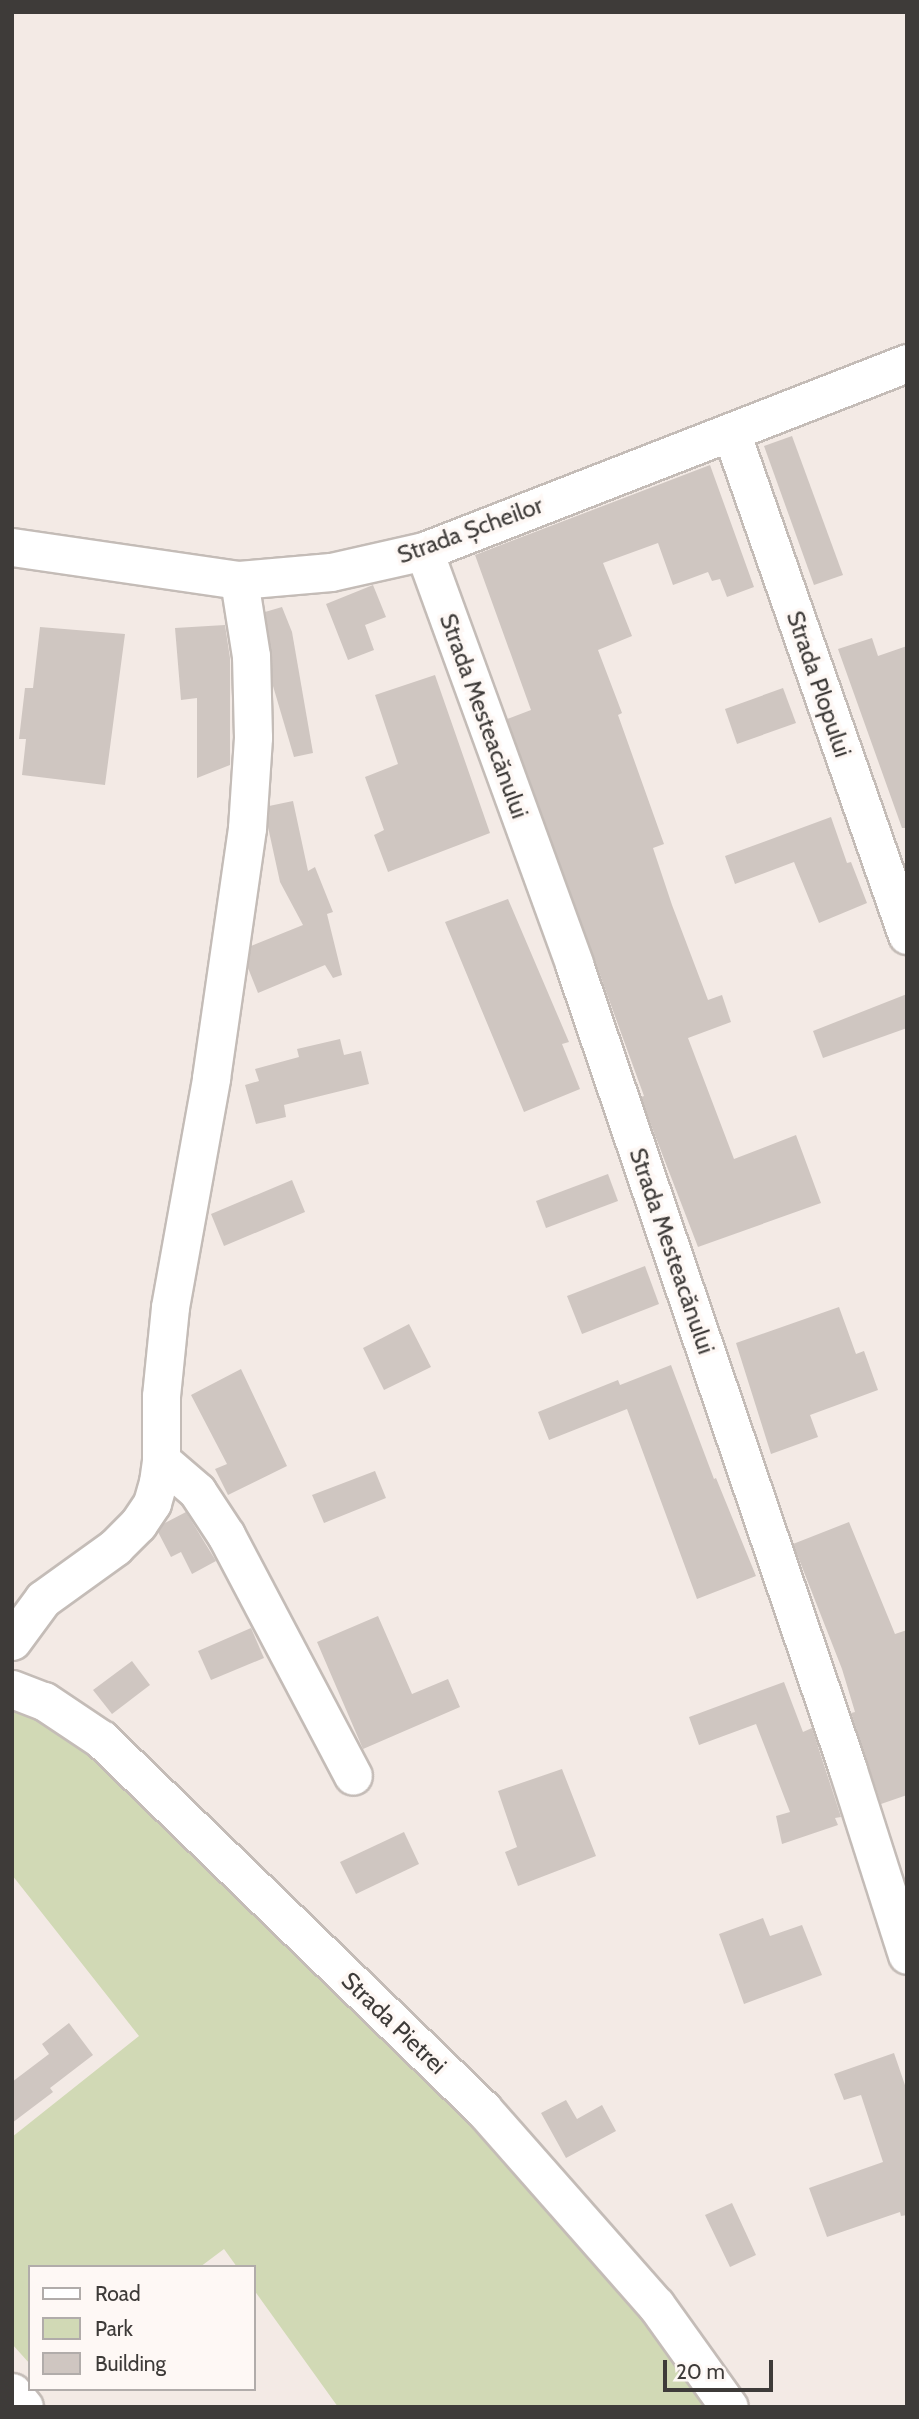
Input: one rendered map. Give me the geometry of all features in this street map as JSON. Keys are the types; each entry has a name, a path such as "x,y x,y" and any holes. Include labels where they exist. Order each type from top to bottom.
{"street":[{"name":"Strada Șcheilor","path":"12,547 239,579 331,572 424,551 907,363"},
{"name":"Strada Plopului","path":"731,432 907,935"},
{"name":"Strada Mesteacănului","path":"424,551 578,977 848,1770 907,1955"},
{"path":"12,1640 43,1600 115,1547 138,1524 152,1503 161,1460 161,1396 170,1307 211,1078 247,828 253,737 251,656 239,579"},
{"path":"161,1460 197,1491 226,1535 353,1776"},
{"name":"Strada Pietrei","path":"12,1689 71,1716 101,1739 483,2109 656,2305 729,2407"},
{"path":"12,2392 24,2407"}],"green space":[{"path":"12,1705 81,1737 460,2110 668,2345 703,2407 338,2407 256,2293 256,2265 236,2265 224,2249 203,2265 28,2265 28,2362 12,2344 12,2137 139,2036 12,1875"}],"building":[{"path":"792,436 843,575 814,585 764,446"},
{"path":"710,465 754,587 727,597 720,579 712,581 708,572 673,585 658,543 603,563 632,636 598,650 622,713 618,715 664,844 653,848 672,905 708,1000 722,995 731,1022 688,1038 734,1159 796,1135 821,1203 698,1247 651,1125 641,1097 644,1096 507,719 531,710 475,555"},
{"path":"373,585 386,617 365,625 374,650 348,660 326,604"},
{"path":"282,607 292,632 313,753 294,757 273,686 265,612"},
{"path":"225,625 230,658 230,765 197,778 197,698 181,700 175,628"},
{"path":"40,627 125,634 105,785 22,775 26,739 19,739 25,688 33,688"},
{"path":"872,638 878,656 907,646 907,828 902,828 838,649"},
{"path":"435,675 490,833 388,872 374,835 384,830 365,777 398,764 375,695"},
{"path":"783,688 796,723 737,744 725,709"},
{"path":"293,801 308,871 315,867 333,912 327,914 342,975 333,978 325,965 258,993 248,968 251,946 303,925 280,882 268,827 269,806"},
{"path":"831,817 847,863 851,862 867,903 819,923 794,862 735,884 725,856"},
{"path":"508,899 569,1042 562,1044 580,1089 524,1112 445,922"},
{"path":"907,994 907,1028 823,1058 813,1031"},
{"path":"340,1039 344,1055 361,1051 369,1084 284,1105 286,1117 256,1124 245,1085 259,1081 255,1069 299,1057 297,1049"},
{"path":"608,1174 618,1201 546,1228 536,1201"},
{"path":"292,1180 305,1212 224,1246 211,1214"},
{"path":"645,1266 659,1304 582,1334 567,1296"},
{"path":"839,1307 856,1354 864,1351 878,1390 810,1415 818,1437 771,1454 736,1343"},
{"path":"409,1324 431,1367 384,1390 363,1348"},
{"path":"671,1365 714,1479 716,1478 756,1576 697,1599 627,1409 549,1440 538,1412 618,1380 620,1385"},
{"path":"241,1369 287,1466 228,1495 215,1469 227,1464 191,1395"},
{"path":"375,1471 386,1498 324,1523 312,1495"},
{"path":"186,1512 216,1561 192,1574 181,1552 171,1557 158,1532 163,1524"},
{"path":"849,1522 895,1634 907,1630 907,1795 881,1804 851,1713 855,1712 842,1669 793,1544"},
{"path":"378,1616 412,1694 448,1679 460,1707 363,1749 317,1642"},
{"path":"251,1628 264,1658 211,1680 198,1651"},
{"path":"132,1661 150,1685 112,1714 93,1690"},
{"path":"784,1682 803,1732 812,1728 841,1817 835,1818 838,1825 782,1844 776,1816 790,1812 756,1724 699,1745 689,1717"},
{"path":"562,1769 596,1856 518,1886 505,1852 517,1847 498,1791"},
{"path":"404,1832 419,1864 356,1894 340,1862"},
{"path":"763,1918 770,1936 802,1925 822,1975 744,2004 719,1934"},
{"path":"69,2023 93,2055 50,2088 53,2092 12,2123 12,2082 49,2054 42,2044"},
{"path":"894,2053 907,2091 907,2215 901,2216 900,2212 827,2237 809,2188 883,2162 861,2095 844,2100 834,2074"},
{"path":"566,2100 577,2119 602,2105 616,2131 566,2158 541,2113"},
{"path":"732,2203 756,2255 730,2267 705,2215"}]}
